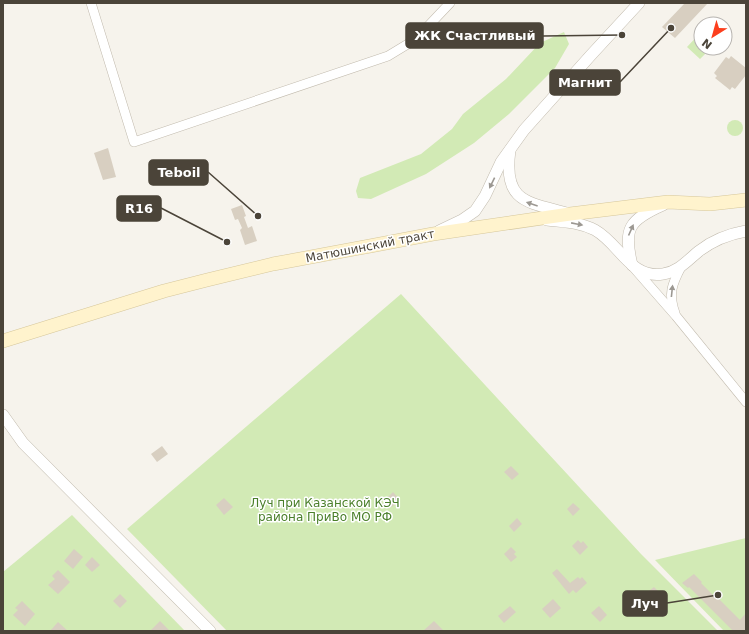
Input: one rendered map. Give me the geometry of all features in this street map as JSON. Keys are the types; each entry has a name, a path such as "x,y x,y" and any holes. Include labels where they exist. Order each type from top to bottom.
{"main road":[{"name":"Матюшинский тракт","path":"3,341 164,291 274,264 433,234 570,214 668,202 710,204 746,200"}],"street":[{"path":"91,3 134,142 388,56 416,39 450,3"},
{"path":"433,234 462,220 474,211 485,196 501,162 524,130 538,116 590,55 639,3"},
{"path":"511,149 508,164 509,176 512,187 518,195 526,202 570,214"},
{"path":"633,267 627,245 631,227 644,213 668,202"},
{"path":"539,219 579,224 595,230 609,241 676,316 746,402"},
{"path":"676,316 672,304 671,292 673,281 681,267 699,251 711,243 726,236 746,231"},
{"path":"633,267 654,274 664,274 681,267"},
{"path":"3,415 23,444 210,631"}],"green space":[{"path":"564,32 569,44 555,68 509,114 474,143 426,174 371,199 358,198 356,191 360,178 421,154 452,129 463,114 506,79 540,43"},
{"path":"693,41 693,53 687,47"},
{"path":"735,120 741,122 743,128 741,134 735,136 729,134 727,128 729,122"},
{"name":"Луч при Казанской КЭЧ района ПриВо МО РФ","path":"401,294 641,554 718,631 227,631 127,529"},
{"path":"72,515 185,631 3,631 3,572"},
{"path":"746,538 746,631 724,631 655,560"}],"building":[{"path":"685,3 708,3 696,16 693,16 693,19 675,38 662,27"},
{"path":"731,56 746,68 746,75 735,89 732,87 730,90 715,78 717,76 714,73 726,57 729,59"},
{"path":"108,148 116,177 103,180 94,153"},
{"path":"242,205 248,228 252,226 257,241 245,245 240,230 242,228 238,219 235,220 231,209"},
{"path":"162,446 168,454 157,462 151,454"},
{"path":"511,466 519,474 512,480 504,472"},
{"path":"393,492 400,500 392,507 385,500"},
{"path":"224,498 233,507 224,515 216,505"},
{"path":"573,503 580,509 573,516 567,509"},
{"path":"517,518 522,524 514,532 509,526"},
{"path":"578,540 581,543 583,541 588,547 580,555 572,546"},
{"path":"511,547 516,552 514,554 517,557 511,562 504,554"},
{"path":"74,549 83,557 73,569 64,561"},
{"path":"92,557 100,565 92,572 85,565"},
{"path":"557,569 570,583 578,577 580,579 582,577 587,583 576,593 573,590 569,594 552,573"},
{"path":"58,570 70,582 58,594 48,585 55,579 52,576"},
{"path":"694,574 713,595 714,594 740,620 746,613 746,631 733,631 689,587 688,588 682,583"},
{"path":"654,587 658,591 655,594 657,596 651,601 645,594"},
{"path":"120,594 127,601 120,608 113,601"},
{"path":"553,599 561,608 550,618 542,609"},
{"path":"22,601 35,614 25,626 13,615 18,610 15,608"},
{"path":"510,606 516,612 504,623 498,616"},
{"path":"599,606 607,615 600,622 591,613"},
{"path":"160,621 170,631 150,631"},
{"path":"434,621 444,631 423,631"},
{"path":"58,622 68,631 50,631"}],"place":[{"name":"Магнит","path":"671,28"},
{"name":"ЖК Счастливый","path":"622,35"},
{"name":"Teboil","path":"258,216"},
{"name":"R16","path":"227,242"},
{"name":"Луч","path":"718,595"}]}
